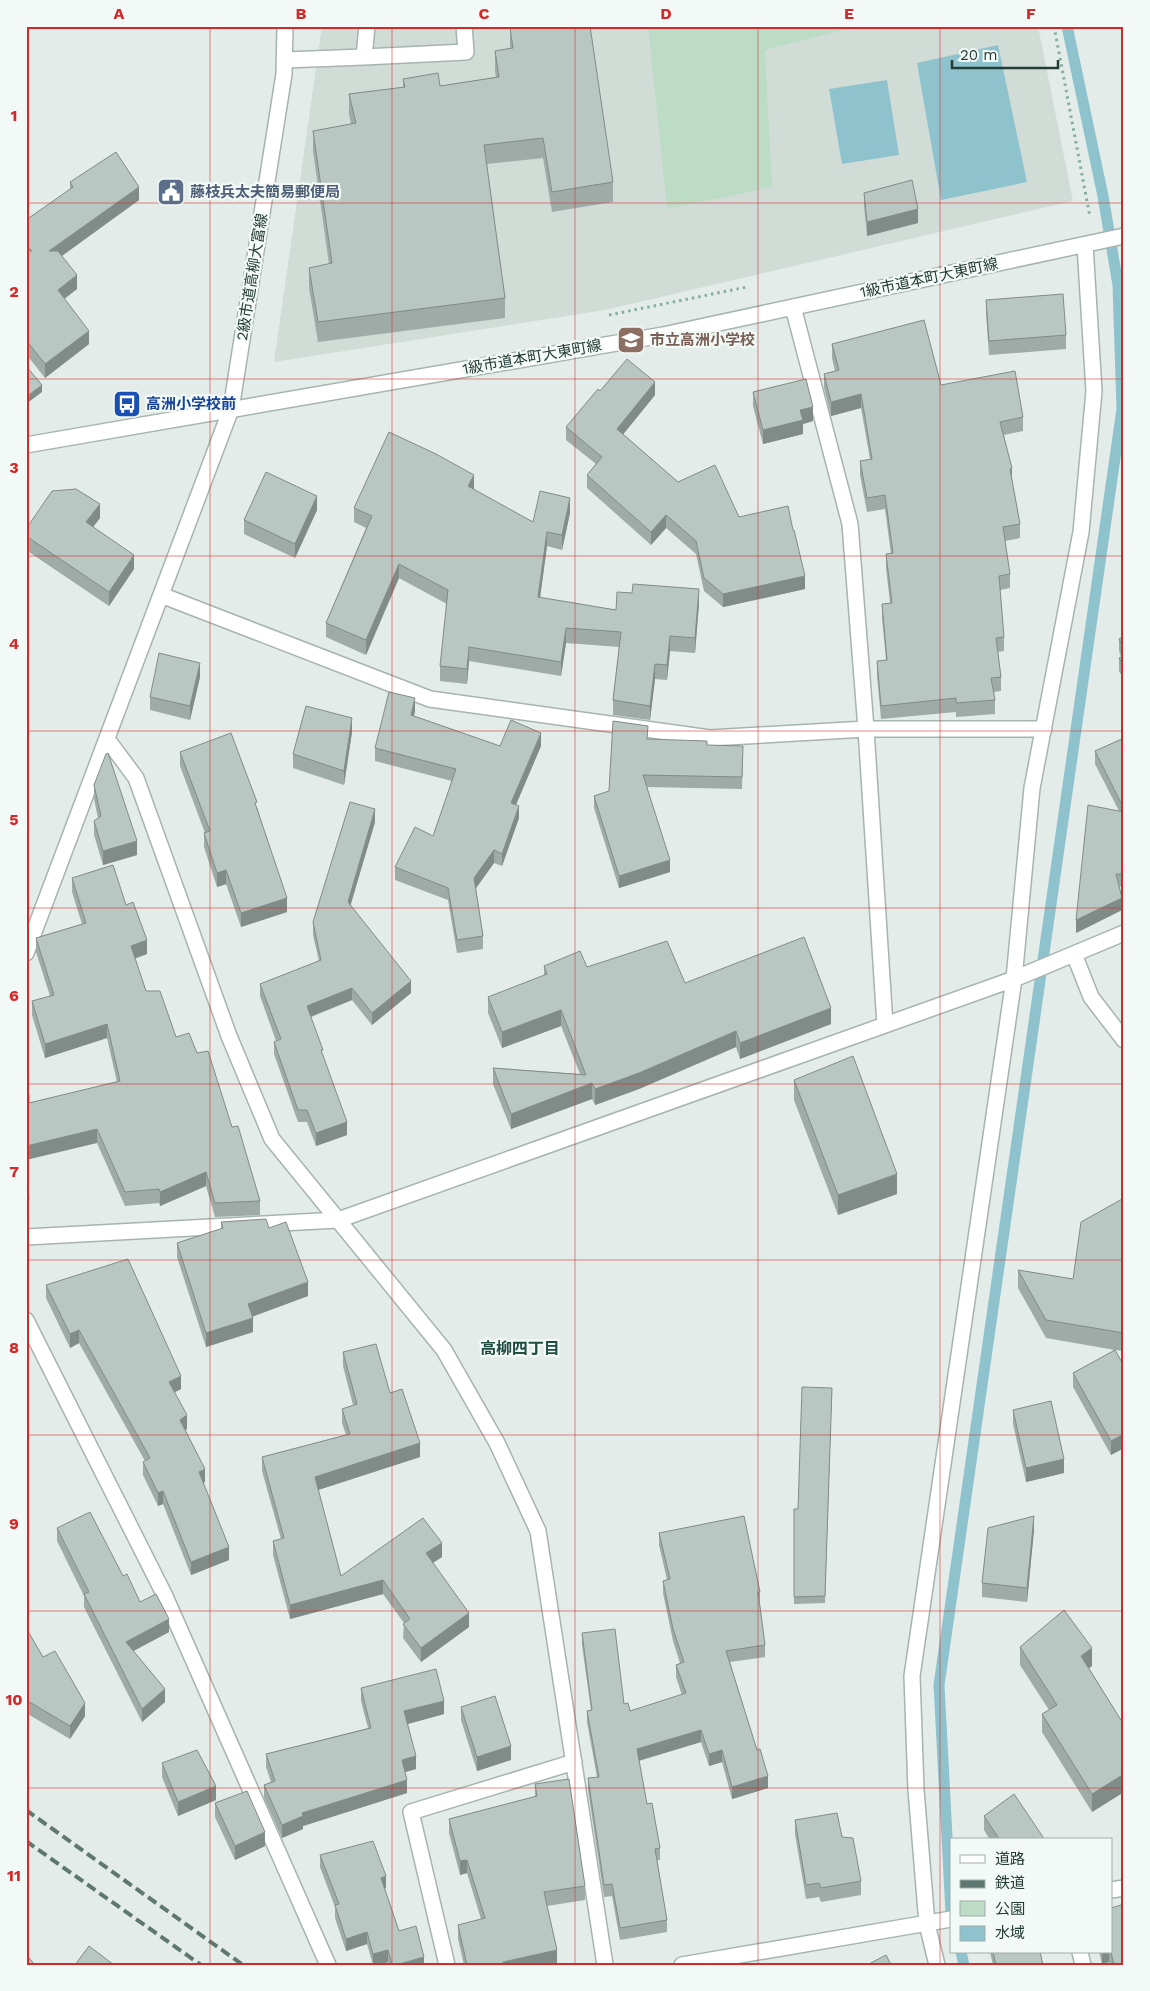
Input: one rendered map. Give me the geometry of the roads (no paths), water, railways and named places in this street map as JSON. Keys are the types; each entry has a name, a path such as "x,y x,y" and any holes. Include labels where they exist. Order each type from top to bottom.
{"street":[{"name":"2級市道高柳大富線","path":"26,953 231,409 284,74 286,26"},
{"path":"364,57 367,26"},
{"path":"284,60 466,52 464,26"},
{"name":"1級市道本町大東町線","path":"26,445 663,335 1124,236"},
{"path":"937,1965 927,1924 916,1790 912,1676 1014,979 1032,788 1081,532 1093,400 1085,245"},
{"path":"793,307 850,524 866,729 885,1025"},
{"path":"161,595 430,699 710,738 866,729 1044,729"},
{"path":"107,740 136,778 229,1036 272,1139 444,1350 497,1443 538,1531 605,1965"},
{"path":"26,1237 338,1220 1014,979 1124,933"},
{"path":"1074,954 1091,997 1124,1040"},
{"path":"26,1320 164,1594 328,1965"},
{"path":"447,1965 411,1812 574,1762"},
{"path":"682,1965 950,1919"}],"water":[{"path":"998,45 1027,182 941,200 917,63"},
{"path":"887,80 899,155 842,164 829,89"}],"waterway":[{"path":"950,1894 939,1685 1122,409 1118,285 1103,196 1067,26"},
{"path":"961,1954 964,1965"}],"railway":[{"path":"26,1810 243,1965"},
{"path":"26,1841 201,1965"}],"place":[{"name":"藤枝兵太夫簡易郵便局","path":"171,192"},
{"name":"市立高洲小学校","path":"631,340"},
{"name":"高洲小学校前","path":"127,404"}],"district":[{"name":"高柳四丁目","path":"520,1348"}]}
